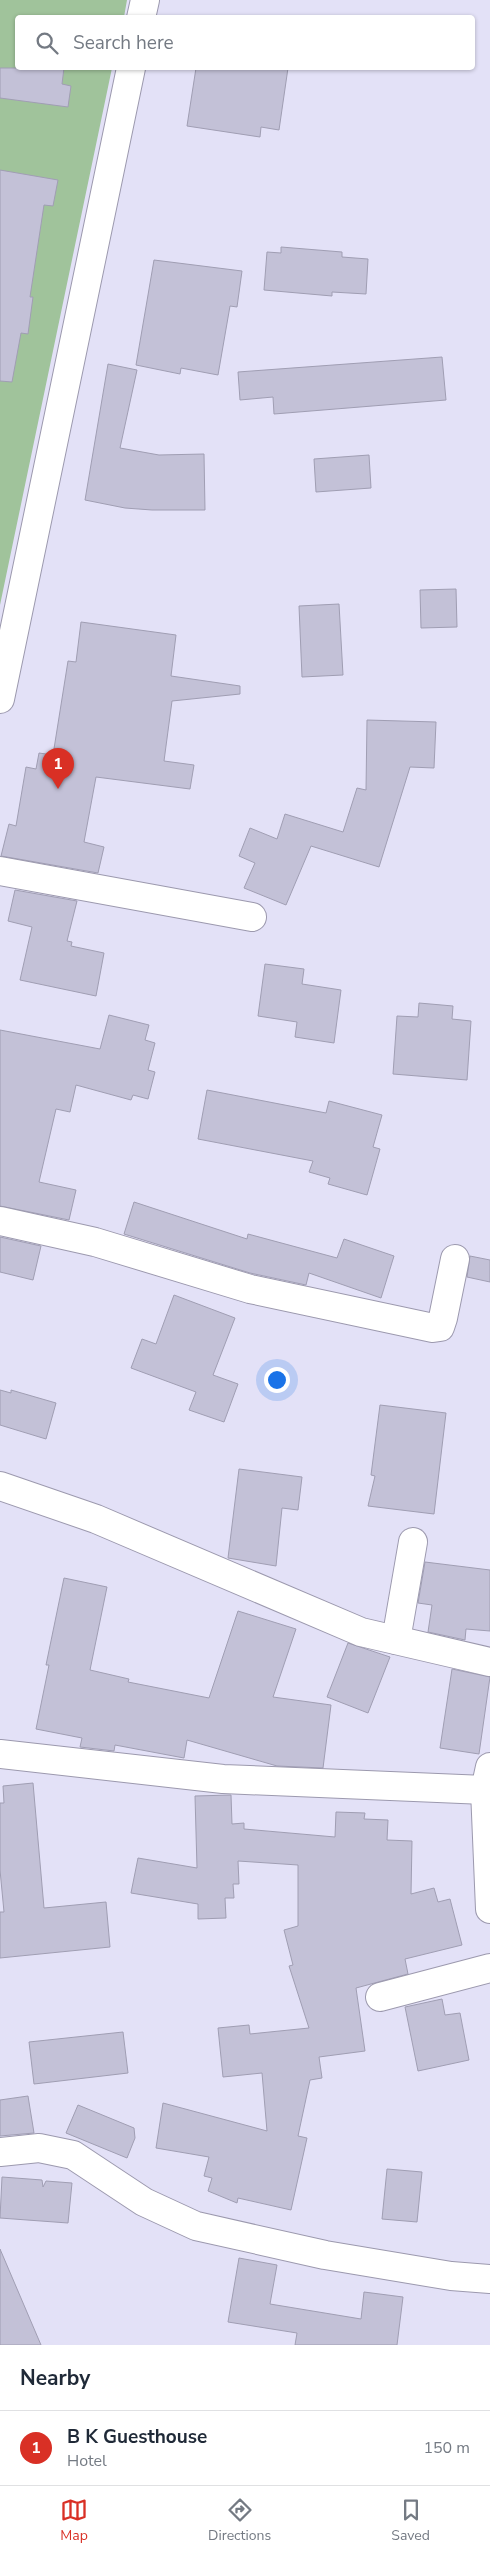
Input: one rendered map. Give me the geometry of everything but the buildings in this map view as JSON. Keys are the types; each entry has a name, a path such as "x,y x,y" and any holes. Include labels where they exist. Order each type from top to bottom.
{"street":[{"path":"142,15 145,0"},
{"path":"0,699 131,70"},
{"path":"0,872 252,917"},
{"path":"0,1221 94,1242 250,1289 433,1328 440,1327 443,1318 455,1259"},
{"path":"0,1486 96,1520 362,1632 490,1662"},
{"path":"396,1640 412,1542"},
{"path":"0,1754 223,1779 487,1778 490,1909"},
{"path":"380,1997 490,1968"},
{"path":"0,2152 39,2148 73,2155 144,2202 196,2226 324,2255 451,2276 490,2279"}],"green space":[{"path":"0,0 127,0 124,15 15,15 15,70 112,70 0,605"}],"place":[{"name":"B K Guesthouse","path":"58,789"}]}
